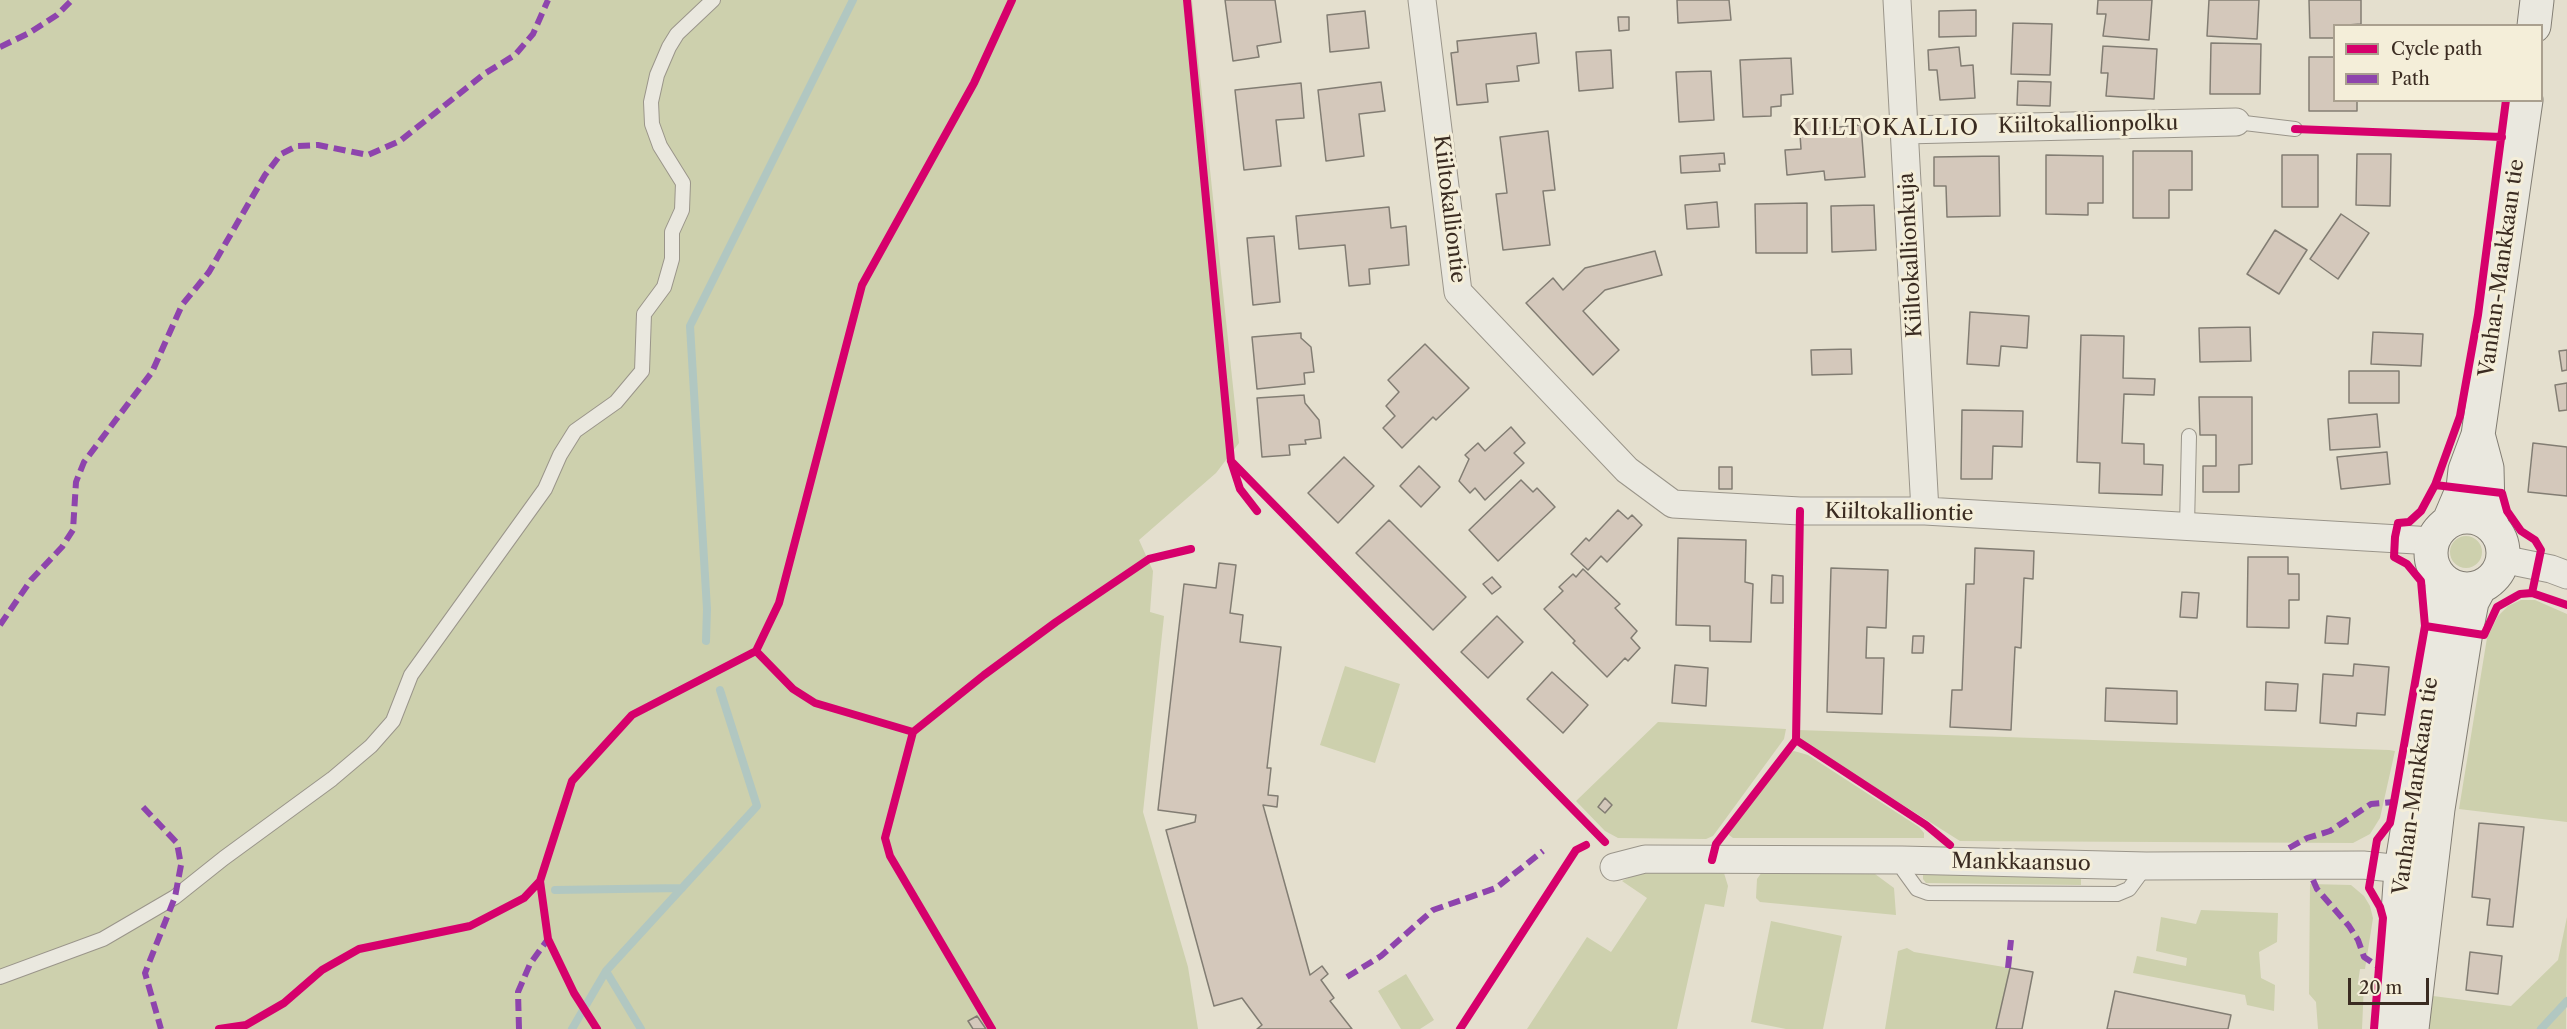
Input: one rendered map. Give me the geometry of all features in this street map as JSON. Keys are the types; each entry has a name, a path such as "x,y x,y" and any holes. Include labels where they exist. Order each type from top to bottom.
{"main road":[{"path":"2534,24 2537,0"},
{"name":"Vanhan-Mankkaan tie","path":"2441,531 2463,488 2465,470 2478,435 2526,102"},
{"name":"Vanhan-Mankkaan tie","path":"2478,435 2487,468 2488,509 2493,528"},
{"path":"2466,516 2482,520 2493,528 2500,536 2504,550 2502,565 2494,578 2473,589 2460,589 2442,580 2433,566 2430,554 2441,531 2466,516"},
{"name":"Vanhan-Mankkaan tie","path":"2390,1029 2415,870 2440,628 2442,580"},
{"name":"Vanhan-Mankkaan tie","path":"2412,1029 2415,870 2472,602 2480,586"}],"street":[{"name":"Kiiltokalliontie","path":"1422,0 1458,292 1627,471 1673,504 1800,511 1925,511 2187,526 2441,531"},
{"name":"Kiiltokallionkuja","path":"1897,0 1925,511"},
{"name":"Kiiltokallionpolku","path":"1905,130 2236,122"},
{"path":"2502,559 2551,569 2567,575"},
{"name":"Mankkaansuo","path":"1614,867 1645,859 1902,860 2146,866 2363,865 2415,870"}],"lane":[{"path":"0,977 103,939 175,897 332,779 371,746 393,721 411,675 545,489 560,455 575,431 616,402 642,371 644,314 664,287 672,259 672,232 682,210 684,183 660,146 652,124 651,102 657,75 669,46 677,34 713,0"},
{"path":"2236,122 2295,129"},
{"path":"2187,526 2190,436"}],"green space":[{"path":"0,0 1192,0 1239,443 1216,473 1139,540 1153,571 1150,612 1164,616 1143,812 1188,967 1198,1029 0,1029"},
{"path":"2466,536 2478,540 2482,552 2478,564 2466,568 2454,564 2450,552 2454,540"},
{"path":"2521,600 2535,600 2567,614 2567,822 2459,809 2487,638 2498,616 2508,606"},
{"path":"1345,666 1400,684 1375,763 1320,745"},
{"path":"1658,722 1786,729 1784,739 1713,836 1706,839 1618,838 1605,831 1576,801"},
{"path":"1798,730 2395,751 2380,818 2370,834 2353,843 1960,841 1803,742 1799,738"},
{"path":"1794,751 1808,755 1919,827 1924,833 1924,838 1733,838 1729,835 1729,830 1785,755"},
{"path":"1641,872 1724,873 1728,886 1724,907 1705,904 1677,1029 1527,1029 1587,937 1611,952 1647,898 1622,881"},
{"path":"1762,872 1875,874 1894,888 1896,915 1760,902 1756,898 1757,879"},
{"path":"2081,873 2081,885 1926,883 1923,879 1923,874"},
{"path":"2310,884 2351,885 2364,896 2370,906 2373,918 2365,969 2360,969 2358,983 2364,984 2362,1029 2318,1029 2316,1002 2309,994"},
{"path":"2201,910 2278,913 2277,942 2259,952 2261,978 2275,985 2274,1011 2247,1005 2245,995 2133,973 2137,956 2186,966 2187,958 2156,951 2161,917 2196,924"},
{"path":"2567,917 2566,1029 2429,1029 2433,996 2511,1006 2558,960"},
{"path":"1771,921 1842,936 1823,1029 1786,1029 1751,1022"},
{"path":"1907,948 1914,952 2010,968 1996,1029 1885,1029 1898,951"},
{"path":"1406,974 1434,1020 1420,1029 1401,1029 1378,991"}],"building":[{"path":"1225,0 1275,0 1281,42 1257,46 1259,57 1233,61"},
{"path":"1677,0 1729,0 1731,20 1678,23"},
{"path":"2098,0 2152,0 2149,40 2103,36 2106,14 2097,14"},
{"path":"2209,0 2259,0 2257,39 2207,36"},
{"path":"2309,0 2361,0 2361,24 2333,24 2333,38 2310,38"},
{"path":"1976,10 1976,36 1939,37 1939,11"},
{"path":"1365,11 1369,48 1330,52 1327,15"},
{"path":"1618,17 1629,17 1629,30 1619,31"},
{"path":"2013,23 2052,24 2050,75 2011,74"},
{"path":"1536,33 1539,63 1517,66 1519,81 1486,84 1488,102 1457,105 1451,53 1458,52 1457,41"},
{"path":"2211,43 2261,44 2260,94 2210,94"},
{"path":"2103,46 2157,49 2154,99 2106,96 2108,73 2101,73"},
{"path":"1959,47 1961,66 1973,65 1975,98 1940,100 1937,70 1929,70 1928,50"},
{"path":"1611,50 1613,88 1579,91 1576,52"},
{"path":"2309,57 2333,57 2333,102 2357,102 2357,111 2309,111"},
{"path":"1791,58 1793,94 1781,95 1781,106 1771,107 1771,116 1743,117 1740,60"},
{"path":"1711,71 1714,120 1679,122 1676,72"},
{"path":"2018,81 2051,82 2050,106 2017,105"},
{"path":"1381,82 1385,111 1359,114 1364,156 1326,161 1318,90"},
{"path":"1301,83 1304,118 1276,120 1281,166 1244,170 1235,90"},
{"path":"1826,118 1827,128 1861,125 1865,177 1825,180 1824,171 1787,175 1785,150 1801,149 1799,120"},
{"path":"1548,131 1555,190 1543,191 1550,245 1503,250 1496,194 1507,193 1500,137"},
{"path":"2133,151 2192,151 2192,190 2169,190 2169,218 2133,218"},
{"path":"1724,153 1725,164 1719,164 1720,171 1681,173 1680,156"},
{"path":"2357,154 2391,154 2390,206 2356,205"},
{"path":"2046,155 2103,156 2103,203 2088,203 2088,215 2046,214"},
{"path":"2282,155 2318,155 2318,207 2282,207"},
{"path":"1999,156 2000,216 1947,217 1946,186 1934,186 1934,157"},
{"path":"1717,202 1719,227 1687,229 1685,205"},
{"path":"1807,203 1807,253 1756,253 1755,204"},
{"path":"1874,205 1876,250 1832,252 1831,206"},
{"path":"1389,207 1391,228 1406,226 1409,265 1369,269 1370,284 1349,286 1345,245 1299,249 1296,216"},
{"path":"2341,214 2369,233 2338,279 2310,259"},
{"path":"2275,230 2307,250 2279,294 2247,274"},
{"path":"1274,236 1280,302 1253,305 1247,238"},
{"path":"1655,251 1662,275 1605,290 1583,311 1619,350 1593,375 1526,303 1553,278 1563,290 1585,268"},
{"path":"1970,312 2029,316 2027,348 2001,346 1999,366 1967,364"},
{"path":"2250,327 2251,361 2200,362 2199,328"},
{"path":"2373,332 2423,334 2421,366 2371,364"},
{"path":"1301,333 1301,338 1311,347 1314,372 1304,373 1305,384 1257,389 1252,337"},
{"path":"2081,335 2124,336 2123,378 2155,379 2154,395 2124,394 2122,443 2144,444 2144,464 2163,465 2162,495 2099,493 2100,463 2077,462"},
{"path":"1425,344 1469,388 1436,420 1433,417 1402,448 1383,428 1395,416 1386,406 1399,392 1388,380"},
{"path":"1851,349 1852,374 1812,375 1811,350"},
{"path":"2567,350 2567,370 2562,371 2559,351"},
{"path":"2349,371 2399,371 2399,403 2349,403"},
{"path":"2567,383 2567,410 2559,411 2555,385"},
{"path":"1304,395 1305,403 1319,420 1321,438 1305,440 1306,444 1289,445 1290,455 1262,457 1257,398"},
{"path":"2199,397 2252,397 2252,464 2239,465 2239,492 2203,492 2203,466 2216,466 2216,435 2200,435"},
{"path":"1962,410 2023,411 2022,447 1993,446 1992,479 1961,479"},
{"path":"2377,414 2380,447 2330,450 2328,419"},
{"path":"1511,427 1525,443 1514,453 1524,463 1485,500 1475,488 1470,493 1459,481 1469,459 1465,455 1478,443 1485,451"},
{"path":"2533,443 2567,447 2567,496 2528,492"},
{"path":"2387,452 2390,484 2341,489 2337,457"},
{"path":"1344,457 1374,486 1338,523 1308,493"},
{"path":"1419,466 1440,487 1421,507 1400,486"},
{"path":"1719,467 1732,467 1732,489 1719,489"},
{"path":"1521,480 1533,492 1537,488 1555,507 1498,561 1469,530"},
{"path":"1618,510 1628,519 1632,515 1642,525 1607,562 1601,556 1588,570 1571,554 1586,538 1589,541"},
{"path":"1389,520 1466,597 1433,630 1356,553"},
{"path":"1678,538 1746,540 1745,582 1753,584 1751,642 1710,641 1710,626 1676,625"},
{"path":"1975,548 2034,551 2033,579 2024,578 2021,648 2015,647 2011,730 1950,727 1952,690 1962,690 1966,584 1974,584"},
{"path":"2248,557 2288,557 2288,574 2299,574 2299,600 2289,600 2289,628 2247,627"},
{"path":"1219,563 1236,565 1230,613 1243,615 1240,642 1281,647 1267,768 1271,768 1268,795 1278,796 1277,807 1263,805 1310,975 1322,966 1328,974 1321,980 1334,998 1330,1001 1352,1029 1257,1029 1262,1025 1242,998 1214,1006 1166,830 1195,822 1196,815 1158,810 1184,584 1216,588"},
{"path":"1831,568 1888,570 1886,628 1867,627 1866,658 1884,658 1882,714 1827,712"},
{"path":"1583,569 1620,604 1615,608 1637,631 1631,638 1640,648 1628,661 1625,658 1607,677 1573,643 1575,641 1544,609 1563,591 1559,587 1573,574 1576,577"},
{"path":"1772,575 1783,576 1783,603 1771,603"},
{"path":"1492,577 1501,587 1492,594 1483,584"},
{"path":"2182,592 2199,593 2197,618 2180,617"},
{"path":"1497,616 1523,642 1488,678 1461,652"},
{"path":"2327,616 2350,618 2348,644 2325,643"},
{"path":"1913,636 1924,636 1923,653 1912,653"},
{"path":"2354,664 2389,667 2385,715 2357,713 2356,726 2320,723 2323,674 2353,676"},
{"path":"1675,665 1708,668 1706,706 1672,703"},
{"path":"1552,672 1588,705 1563,733 1527,699"},
{"path":"2266,682 2298,684 2296,711 2265,710"},
{"path":"2106,688 2177,691 2177,724 2105,721"},
{"path":"1605,798 1612,805 1605,813 1598,807"},
{"path":"2479,823 2524,827 2513,927 2487,925 2490,899 2472,897"},
{"path":"2470,952 2502,956 2498,994 2466,990"},
{"path":"2010,968 2033,972 2022,1029 1996,1029"},
{"path":"2115,991 2231,1015 2228,1029 2107,1029"},
{"path":"977,1016 986,1029 973,1029 968,1021"}],"waterway":[{"path":"706,641 707,609 690,326 853,0"},
{"path":"572,1029 606,971 757,806 720,690"},
{"path":"555,890 682,888"},
{"path":"606,971 641,1029"},
{"path":"2541,1029 2567,1001"}],"marked path":[{"path":"0,47 29,33 57,15 72,0"},
{"path":"0,625 31,580 62,547 73,530 76,482 84,462 152,372 182,305 209,272 265,175 281,154 297,146 318,145 368,155 400,141 484,74 515,55 533,34 548,0"},
{"path":"2289,848 2307,838 2330,831 2371,804 2394,802"},
{"path":"143,807 177,843 181,865 175,897 145,973 161,1029"},
{"path":"1347,977 1381,956 1433,910 1496,888 1543,851"},
{"path":"2313,880 2317,889 2349,926 2358,940 2364,957 2379,967"},
{"path":"519,1029 518,992 530,964 548,939"},
{"path":"2008,968 2011,940"}],"cycle path":[{"path":"597,1029 574,993 548,939 540,881 572,781 632,715 756,651 779,603 862,285 974,83 1012,0"},
{"path":"1187,0 1231,461 1240,489 1257,511"},
{"path":"2374,1029 2383,918 2380,907 2369,888 2377,840 2390,823 2425,626 2421,581 2407,564 2394,557 2395,537 2398,523 2409,522 2421,511 2435,485 2460,416 2478,315 2506,102"},
{"path":"2295,129 2502,137"},
{"path":"1231,461 1605,842"},
{"path":"2435,485 2502,493 2507,511 2521,531 2535,540 2541,550 2532,593"},
{"path":"1800,511 1796,740 1926,825 1950,845"},
{"path":"992,1029 890,856 885,838 913,732 984,675 1056,622 1149,559 1191,549"},
{"path":"2425,626 2484,635 2497,607 2520,594 2532,593 2567,605"},
{"path":"756,651 793,689 815,703 913,732"},
{"path":"1712,860 1716,844 1796,740"},
{"path":"1460,1029 1576,850 1586,845"},
{"path":"219,1029 246,1025 284,1003 322,970 359,949 470,926 524,898 540,881"}],"district":[{"name":"KIILTOKALLIO","path":"1886,129"}]}
